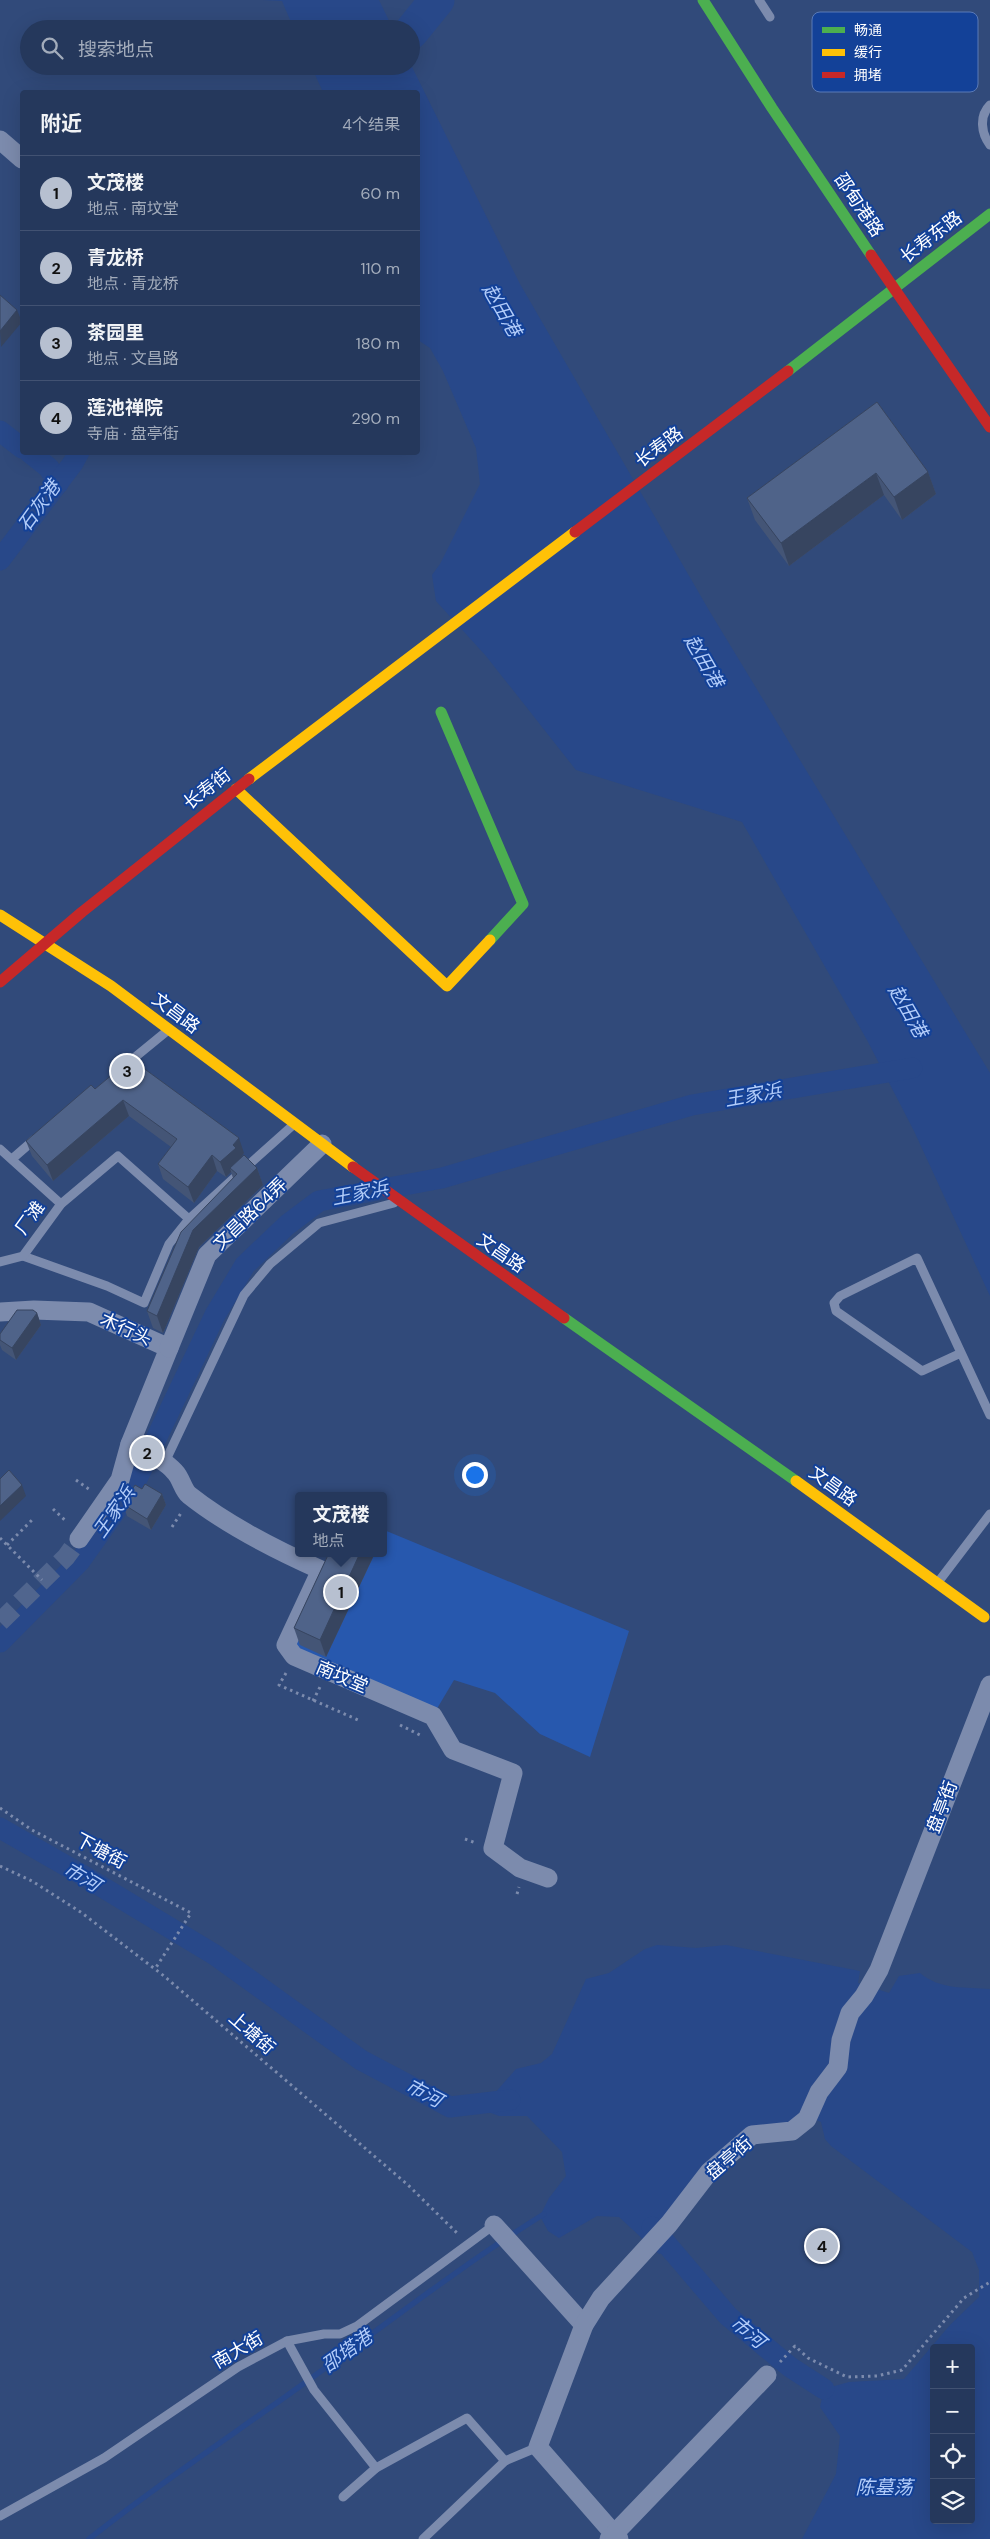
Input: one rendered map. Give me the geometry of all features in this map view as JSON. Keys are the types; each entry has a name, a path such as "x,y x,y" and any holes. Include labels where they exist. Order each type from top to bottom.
{"street":[{"name":"邵甸港路","path":"703,0 737,55 894,289 990,427"},
{"path":"0,140 20,157"},
{"name":"长寿东路","path":"894,289 990,214"},
{"name":"长寿路","path":"442,630 680,453 894,289"},
{"name":"长寿街","path":"0,982 45,943 236,788 442,630"},
{"path":"236,788 447,986 523,904 441,712"},
{"name":"文昌路","path":"0,915 111,986 399,1202 938,1583 987,1625"},
{"name":"文昌路64弄","path":"169,1348 207,1255 322,1144"},
{"name":"木行头","path":"0,1312 34,1310 89,1312 169,1348 120,1480 80,1539"},
{"path":"134,1446 162,1461"},
{"name":"南坟堂","path":"162,1461 176,1473 189,1495 271,1548 321,1570 286,1645 294,1656 433,1716 453,1750 512,1773 493,1848 520,1868 548,1878"},
{"name":"盘亭街","path":"538,2447 584,2325 601,2298 669,2224 709,2172 752,2135 792,2132 807,2118 819,2092 838,2067 841,2040 850,2013 864,1996 879,1970 990,1685"},
{"path":"502,2234 584,2325"},
{"path":"538,2447 614,2537 767,2375"}],"lane":[{"path":"760,0 770,16"},
{"path":"990,105 982,125 985,138 990,145"},
{"path":"116,1072 169,1030"},
{"path":"23,1256 106,1286 144,1303 169,1244 188,1218 295,1123"},
{"path":"12,1159 42,1134"},
{"path":"0,1149 60,1204"},
{"name":"厂滩","path":"0,1262 23,1256 60,1204 118,1156 188,1218"},
{"path":"162,1461 244,1295 270,1264 319,1223 399,1202"},
{"path":"961,1353 922,1370 836,1311 834,1303 840,1296 917,1258 990,1415"},
{"path":"938,1583 990,1514"},
{"name":"南大街","path":"0,2516 104,2458 238,2367 287,2341 324,2334 340,2334 352,2329 467,2246 502,2234"},
{"path":"287,2341 314,2390 376,2468"},
{"path":"343,2497 376,2468 467,2418 505,2461"},
{"path":"422,2539 505,2461 538,2447"}],"path":[{"path":"7,1545 34,1518"},
{"path":"0,1538 42,1580"},
{"path":"279,1685 358,1720"},
{"name":"下塘街","path":"0,1808 32,1830 191,1913 155,1969"},
{"name":"上塘街","path":"0,1866 32,1881 82,1912 155,1969 408,2185 434,2209 467,2246"},
{"path":"787,2354 796,2346 808,2358 847,2376 877,2376 902,2370 964,2298 990,2282"}],"shaded area":[{"path":"387,1531 629,1631 590,1757 540,1734 495,1693 454,1680 435,1712 293,1648 337,1557 387,1557"}],"water":[{"path":"263,0 379,0 389,20 290,20 282,1"},
{"name":"赵田港","path":"315,75 416,75 520,284 710,612 990,1073 990,1296 914,1131 867,1040 742,822 576,770 486,656 436,601 432,575 440,564 480,484 476,448 443,371 430,348 420,341 420,90 322,90"},
{"name":"陈墓荡","path":"657,1945 696,1948 726,1945 860,1971 858,1983 889,1993 899,1976 920,1973 944,1985 990,1989 990,2539 802,2539 836,2474 840,2436 820,2407 824,2389 849,2382 904,2379 930,2348 930,2524 975,2524 975,2344 934,2344 950,2325 979,2297 979,2270 972,2252 831,2146 825,2139 821,2122 805,2115 787,2129 751,2132 661,2226 674,2240 665,2252 659,2254 619,2217 597,2216 559,2238 548,2231 540,2216 549,2198 566,2176 562,2152 527,2116 499,2116 483,2110 482,2102 495,2093 516,2069 541,2063 552,2054 586,1979 609,1973 645,1949"}],"building":[{"path":"0,295 17,310 0,331"},
{"path":"877,402 928,472 894,497 876,473 781,543 747,498"},
{"path":"131,1059 239,1138 233,1145 236,1148 220,1162 212,1155 188,1187 158,1164 177,1139 123,1100 47,1165 26,1141 91,1085 95,1089"},
{"path":"244,1155 257,1168 193,1230 157,1316 147,1311 181,1232 237,1174 230,1168"},
{"path":"17,1310 33,1310 37,1313 12,1348 0,1340 0,1334"},
{"path":"9,1470 22,1485 0,1506 0,1479"},
{"path":"145,1484 162,1494 147,1519 123,1504 135,1485 142,1489"},
{"path":"327,1557 358,1557 320,1640 294,1628"}],"waterway":[{"path":"420,21 437,0"},
{"path":"0,431 20,446"},
{"path":"33,455 49,468 58,484"},
{"name":"石灰港","path":"0,560 77,455"},
{"name":"王家浜","path":"0,1642 80,1561 134,1485 215,1315 245,1265 287,1225 319,1201 442,1178 692,1105 912,1068"},
{"name":"市河","path":"0,1828 215,1955 361,2060 450,2107 510,2100"},
{"name":"邵塔港","path":"89,2539 169,2478 306,2382 453,2275 544,2214"},
{"name":"市河","path":"652,2227 728,2316 790,2367 824,2389"}],"tunnel":[{"path":"0,1622 66,1557 79,1539"}],"traffic: fast":[{"path":"703,0 772,108 871,255"},
{"path":"788,371 990,214"},
{"path":"441,712 523,904 490,940"},
{"path":"564,1318 796,1481"}],"traffic: slow":[{"path":"249,779 575,532"},
{"path":"236,789 447,986 490,940"},
{"path":"0,915 111,986 353,1167"},
{"path":"796,1481 984,1617"}],"traffic: jam":[{"path":"871,255 990,427"},
{"path":"575,532 788,371"},
{"path":"0,982 82,912 249,779"},
{"path":"353,1167 564,1318"}],"place":[{"name":"茶园里","path":"127,1071"},
{"name":"青龙桥","path":"147,1453"},
{"name":"文茂楼","path":"341,1592"},
{"name":"莲池禅院","path":"822,2246"}]}
